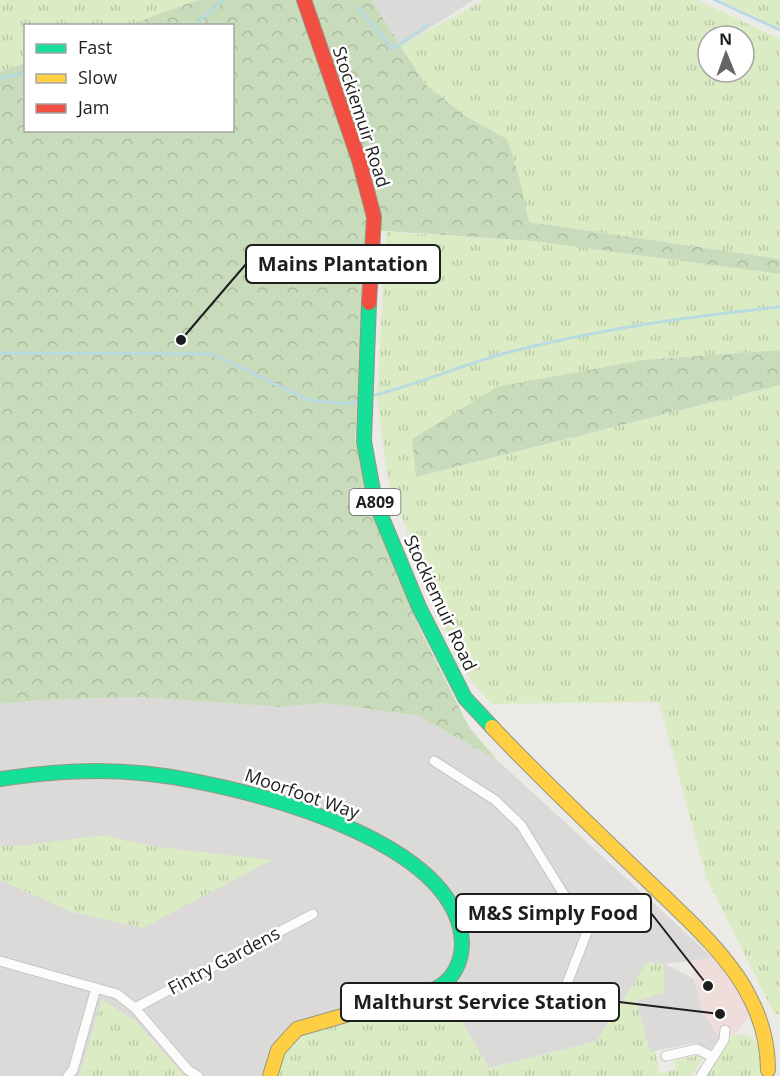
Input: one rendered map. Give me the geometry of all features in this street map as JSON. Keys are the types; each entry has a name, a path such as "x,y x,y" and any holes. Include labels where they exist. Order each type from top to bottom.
{"main road":[{"name":"Stockiemuir Road","path":"304,0 359,160 374,217 364,388 364,441 375,501 419,607 465,698 526,764 677,909 728,965 749,995 768,1044 770,1070"},
{"name":"Moorfoot Way","path":"0,779 53,771 94,769 158,774 274,800 346,825 405,857 440,888 458,920 463,950 459,968 448,982"},
{"path":"270,1076 278,1050 297,1029 436,989 448,982"},
{"name":"Stockiemuir Road","path":"768,1044 780,1058"}],"street":[{"path":"434,761 495,800 521,825 587,932 566,986 553,997 515,1010 497,1012 473,1004 448,982"},
{"name":"Fintry Gardens","path":"135,1008 313,914"},
{"path":"0,961 117,994 135,1008 188,1070 198,1076"},
{"path":"68,1076 73,1070 96,988"},
{"path":"701,1076 724,1040 725,1030"},
{"path":"666,1056 697,1049 713,1057"}],"shaded area":[{"path":"371,0 474,0 397,49 384,31"},
{"path":"137,697 281,707 325,703 418,716 497,760 713,958 665,964 694,979 703,1013 721,1040 712,1049 694,1043 650,1052 636,1001 664,992 664,964 647,962 597,1041 489,1068 278,1069 281,1069 279,1076 185,1076 135,1021 84,1066 79,1076 0,1076 0,704 42,700"},
{"path":"713,958 736,983 752,1014 734,1034 721,1040 703,1013 691,961"}],"green space":[{"path":"0,0 198,0 132,24 24,24 24,63 0,72"},
{"path":"198,0 371,0 426,85 465,116 507,139 520,180 529,222 780,259 780,274 532,241 371,230 355,439 366,484 419,627 469,727 497,760 418,716 325,703 282,707 137,697 42,700 0,704 0,72 24,63 24,132 234,132 234,24 132,24"},
{"path":"484,0 697,0 748,24 696,24 696,84 756,84 756,28 780,39 780,259 529,222 507,139 465,116 426,85 401,46"},
{"path":"720,0 780,0 780,28"},
{"path":"386,232 532,241 780,274 780,350 643,360 412,439 417,477 780,385 780,1013 775,1015 706,877 659,702 491,704 458,664 388,481 377,398"},
{"path":"780,350 780,385 416,477 412,439 497,387 643,360"},
{"path":"103,835 151,846 272,860 143,928 72,912 0,880 0,845 19,846"},
{"path":"647,962 664,964 664,992 636,1001 650,1052 655,1051 660,1073 675,1070 676,1060 700,1055 703,1058 692,1076 279,1076 278,1068 283,1052 302,1033 444,991 489,1068 597,1041"},
{"path":"102,999 135,1021 185,1076 79,1076"},
{"path":"734,1034 750,1036 761,1045 762,1069 759,1076 706,1076"}],"waterway":[{"path":"196,24 223,0"},
{"path":"715,0 780,30"},
{"path":"357,7 393,49 429,24"},
{"path":"0,78 24,73"},
{"path":"371,396 492,357 543,344 678,319 780,307"},
{"path":"0,353 213,354 308,400 349,404 356,401"}],"traffic: fast":[{"path":"369,303 364,441 375,501 419,607 465,698 492,727"},
{"path":"0,779 49,773 97,771 169,776 228,788 312,813 356,831 396,853 430,878 453,909 462,943 460,956 452,975 437,988 410,998 363,1010"}],"traffic: slow":[{"path":"492,727 569,805 689,920 729,965 740,980 757,1014 767,1050 768,1070"},
{"path":"270,1076 278,1050 297,1029 363,1010"}],"traffic: jam":[{"path":"304,0 359,160 374,217 369,303"}],"place":[{"name":"Mains Plantation","path":"181,340"},
{"name":"M&S Simply Food","path":"708,986"},
{"name":"Malthurst Service Station","path":"720,1014"}]}
